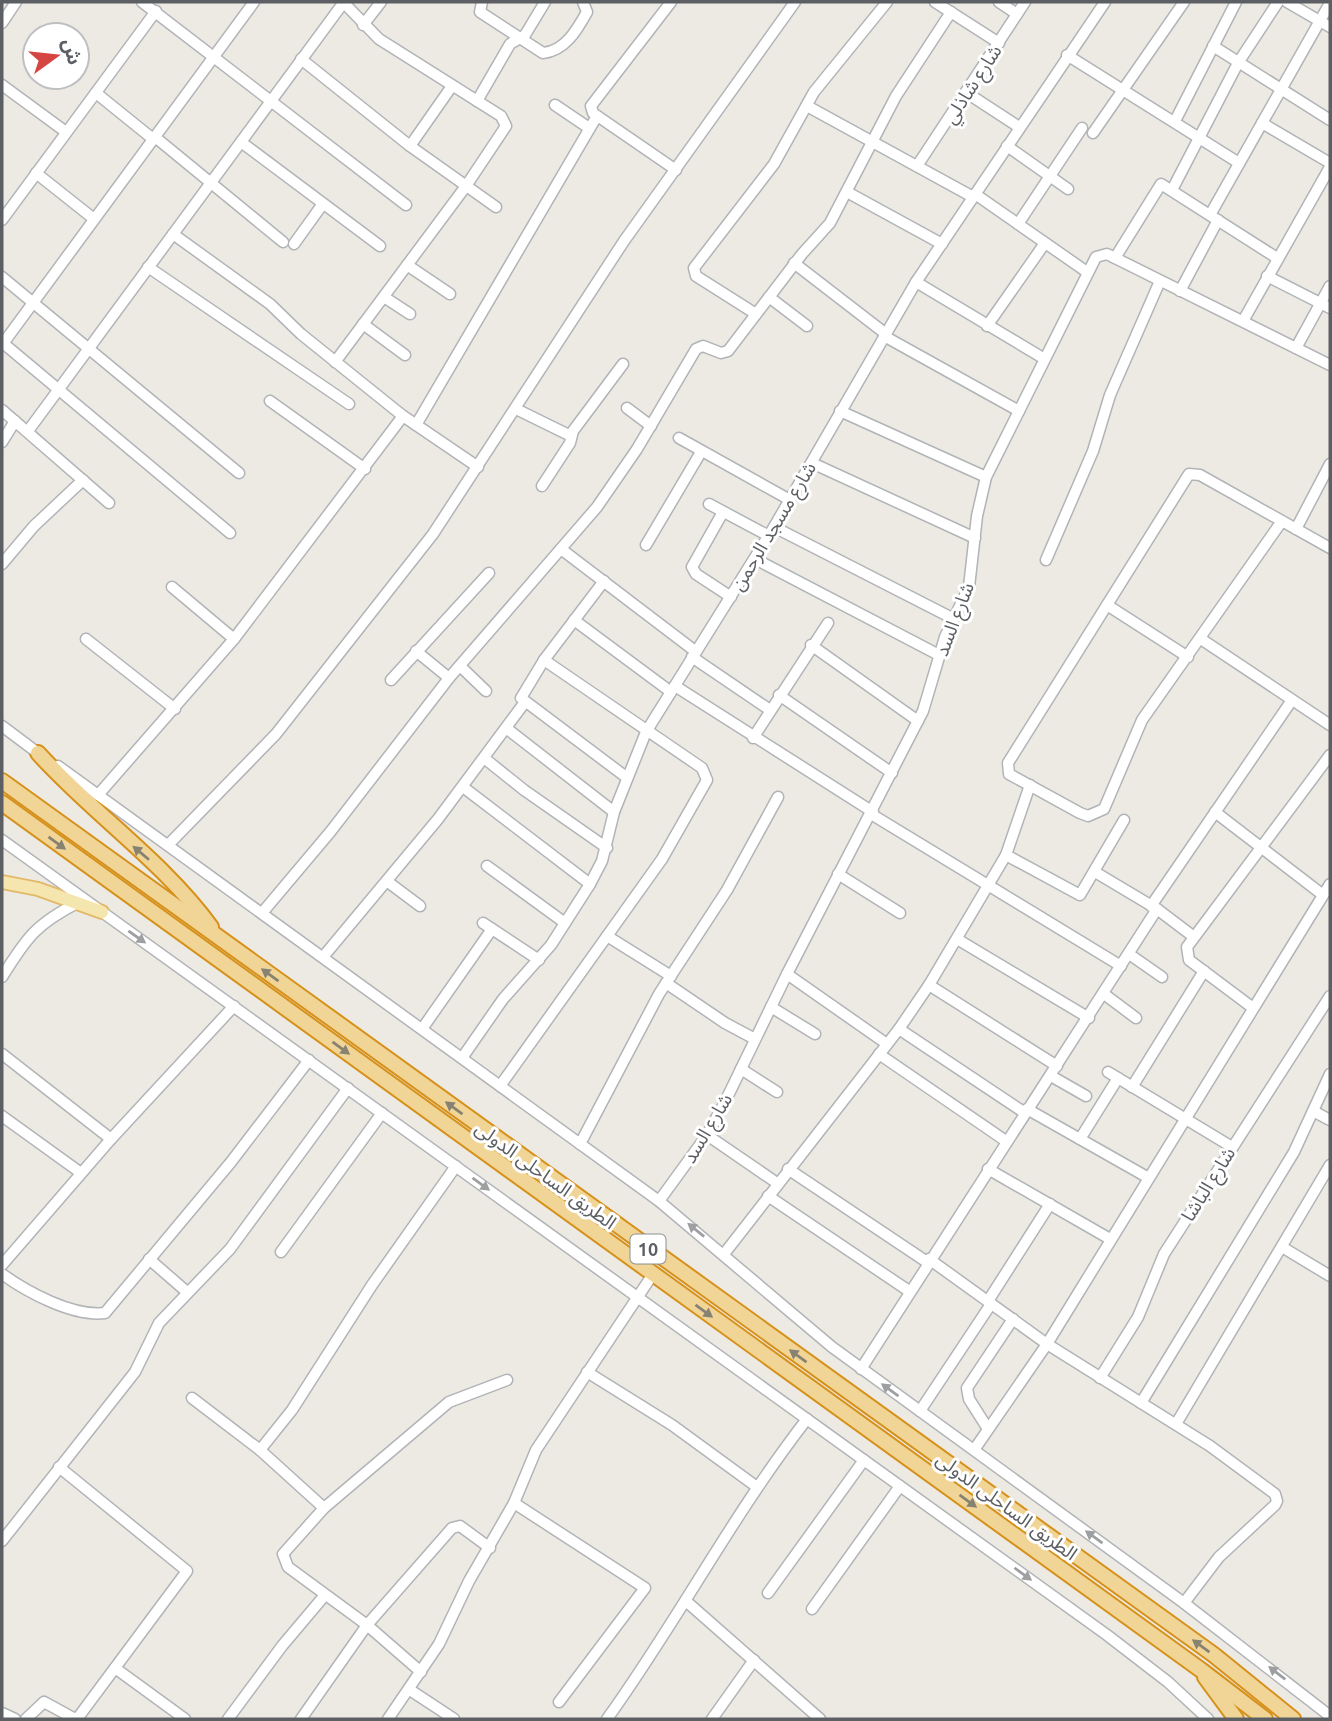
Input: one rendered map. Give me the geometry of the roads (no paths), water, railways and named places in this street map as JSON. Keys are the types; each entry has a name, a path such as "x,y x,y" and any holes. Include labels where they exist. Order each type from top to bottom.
{"highway":[{"path":"38,753 81,798 179,887 220,939"},
{"name":"الطريق الساحلى الدولى","path":"2,782 1214,1655 1293,1719"},
{"name":"الطريق الساحلى الدولى","path":"2,803 1265,1719"},
{"path":"1201,1670 1219,1699 1236,1719"}],"main road":[{"path":"3,883 79,902 102,912"}],"street":[{"path":"3,17 16,2"},
{"path":"142,2 215,55 406,205"},
{"path":"230,533 2,344 254,2"},
{"path":"28,431 344,2 363,24 387,45 500,116 506,126 466,186 335,362"},
{"path":"363,24 381,2"},
{"path":"482,2 480,12 543,53 549,53 564,44 576,31 588,8 583,2"},
{"path":"477,102 510,44 522,38 545,2"},
{"path":"671,2 593,103 591,110 676,170"},
{"path":"169,845 276,734 433,534 597,281 795,2"},
{"path":"756,314 700,279 694,271 778,158 814,92 887,2"},
{"path":"935,2 999,43"},
{"path":"999,2 1017,14"},
{"name":"شارع شاذلي","path":"917,166 1025,2"},
{"name":"شارع مسجد الرحمن","path":"462,1058 497,1006 539,960 590,884 607,848 614,811 646,732 755,559 916,282 1067,54 1105,2"},
{"path":"1093,133 1184,2"},
{"path":"1175,121 1236,2"},
{"path":"1172,190 1198,135 1238,63 1278,2"},
{"path":"1287,2 1330,27"},
{"path":"1180,291 1238,163 1330,3"},
{"path":"3,217 156,11"},
{"path":"262,913 331,831 449,678 611,488 696,349 703,346 718,352 728,351 794,263 830,223 896,96 951,12"},
{"path":"1213,46 1330,120"},
{"path":"1067,54 1198,135 1238,163"},
{"path":"301,59 410,146 496,207"},
{"path":"2,85 66,132"},
{"path":"410,146 452,86"},
{"path":"96,93 283,242"},
{"path":"967,93 1019,127"},
{"path":"555,105 589,128"},
{"path":"807,106 974,195 1087,272 1099,254 1115,258 1330,365"},
{"path":"416,425 597,116"},
{"path":"1243,321 1330,165 1262,123"},
{"path":"1018,224 1082,128"},
{"path":"241,142 380,246"},
{"path":"1007,146 1068,189"},
{"path":"36,173 94,219"},
{"path":"1115,258 1161,184 1277,258"},
{"path":"847,192 942,244"},
{"path":"295,243 322,205"},
{"path":"173,234 270,304 335,362 403,416 478,467"},
{"path":"987,326 1045,243"},
{"path":"794,263 885,335 1019,411"},
{"path":"407,265 450,293"},
{"path":"148,267 349,404"},
{"name":"شارع السد","path":"659,1201 707,1135 918,721 930,693 939,655 969,587 986,477 1087,272"},
{"path":"1267,276 1325,305"},
{"path":"2,277 239,473"},
{"path":"1046,560 1093,451 1110,395 1160,281"},
{"path":"916,282 1043,358"},
{"path":"1296,348 1325,305 1330,286"},
{"path":"384,297 410,314"},
{"path":"769,297 807,326"},
{"path":"363,324 405,355"},
{"path":"542,486 570,443 571,436 623,364"},
{"path":"270,401 365,470"},
{"path":"627,408 651,426"},
{"path":"516,409 571,436"},
{"path":"2,410 109,503"},
{"path":"841,411 986,477"},
{"path":"98,795 234,639 365,470 403,416"},
{"path":"2,442 15,421"},
{"path":"679,439 790,500"},
{"path":"646,545 701,452"},
{"path":"812,463 975,538"},
{"path":"1296,529 1330,464"},
{"path":"1282,521 1142,720 1104,809 1088,816 1009,774 1008,763 1189,474 1200,475 1282,521 1296,529 1330,548"},
{"path":"2,564 34,526 83,480"},
{"path":"709,504 954,619"},
{"path":"723,512 692,567 696,574 731,597"},
{"path":"561,549 694,654 769,709"},
{"path":"755,559 939,655"},
{"path":"391,680 489,573"},
{"path":"604,581 522,693 525,702 626,777"},
{"path":"172,587 234,639"},
{"path":"1107,605 1188,657"},
{"path":"574,620 673,689 1121,966"},
{"path":"753,738 769,709 828,623"},
{"path":"86,639 175,709"},
{"path":"1201,639 1330,725"},
{"path":"811,645 918,721"},
{"path":"416,651 449,678"},
{"path":"500,1086 662,859 707,780 702,768 544,660"},
{"path":"460,666 486,691"},
{"path":"779,695 892,773"},
{"path":"861,1369 928,1261 1104,994 1215,812 1292,699"},
{"path":"323,957 388,882 463,787 525,702"},
{"path":"2,726 659,1201 806,1326 861,1369 1184,1603 1330,1716"},
{"path":"506,728 614,811"},
{"path":"1253,1008 1186,956 1187,947 1330,755"},
{"path":"484,758 534,798 607,848"},
{"path":"724,1254 899,1029 929,985 1006,855 1030,785"},
{"path":"463,787 590,884"},
{"path":"580,1144 669,980 727,890 778,797"},
{"path":"1215,812 1323,895"},
{"path":"1006,855 1078,895 1084,893 1124,820"},
{"path":"2,839 1138,1658 1208,1719"},
{"path":"487,866 565,923"},
{"path":"1095,872 1154,908 1194,937"},
{"path":"838,874 900,913"},
{"path":"388,882 420,906"},
{"path":"974,1450 1047,1344 1147,1177 1330,884"},
{"path":"2,977 37,927 48,918 79,902"},
{"path":"422,1029 487,926 539,960"},
{"path":"607,936 725,1023 755,1039"},
{"path":"957,939 1088,1018"},
{"path":"1129,954 1162,977"},
{"path":"1132,1087 1205,971"},
{"path":"787,974 887,1044"},
{"path":"929,985 1057,1066"},
{"path":"1104,994 1136,1018"},
{"name":"شارع الباشا","path":"1100,1378 1143,1309 1164,1254 1330,996"},
{"path":"2,1265 111,1139 234,1006"},
{"path":"771,1007 814,1034"},
{"path":"899,1029 1026,1111 1147,1177"},
{"path":"2,1054 111,1139"},
{"path":"879,1054 1006,1141"},
{"path":"2,1274 41,1298 101,1314 109,1310 215,1182 309,1060"},
{"path":"741,1069 777,1092"},
{"path":"1108,1072 1232,1147"},
{"path":"1141,1403 1294,1152 1330,1074"},
{"path":"1051,1076 1086,1096"},
{"path":"1080,1139 1118,1078"},
{"path":"3,1535 135,1372 159,1323 230,1249 348,1088"},
{"path":"1313,1111 1330,1120"},
{"path":"281,1252 382,1113"},
{"path":"2,1116 81,1173"},
{"path":"707,1135 776,1184"},
{"path":"260,1450 292,1410 372,1285 456,1166"},
{"path":"1176,1424 1330,1166"},
{"path":"788,1169 989,1302 1047,1344 1243,1469 1277,1498 1265,1515 1219,1557 1184,1603"},
{"path":"988,1169 1110,1238"},
{"path":"768,1196 909,1291"},
{"path":"920,1411 1050,1204"},
{"path":"1282,1247 1330,1276"},
{"path":"149,1259 187,1292"},
{"path":"388,1719 421,1672 490,1548 514,1503 536,1450 653,1274"},
{"path":"988,1429 969,1399 967,1388 1013,1319"},
{"path":"587,1372 672,1425 757,1486"},
{"path":"421,1672 367,1625 288,1567 283,1557 324,1508 449,1402 507,1380"},
{"path":"192,1398 260,1450 324,1508"},
{"path":"607,1719 687,1602 757,1486 807,1419"},
{"path":"768,1593 864,1460"},
{"path":"26,1719 44,1702 76,1719 187,1571 59,1467"},
{"path":"812,1609 901,1486"},
{"path":"514,1503 645,1587 559,1702"},
{"path":"314,1719 303,1716 367,1625 452,1528 460,1526 490,1548"},
{"path":"229,1719 282,1646 325,1595"},
{"path":"687,1602 820,1719"},
{"path":"712,1719 754,1660"},
{"path":"115,1668 185,1719"},
{"path":"410,1690 454,1719"},
{"path":"2,1713 15,1719"}]}
